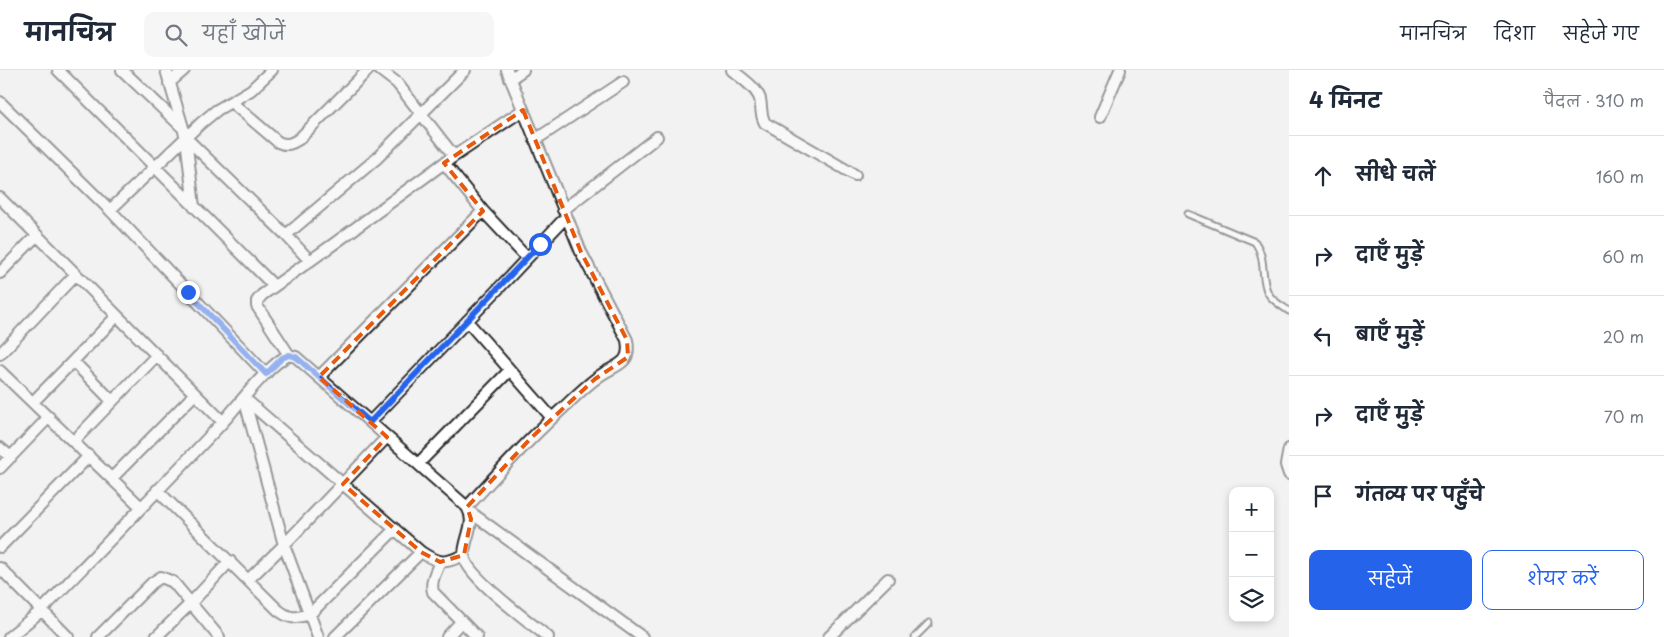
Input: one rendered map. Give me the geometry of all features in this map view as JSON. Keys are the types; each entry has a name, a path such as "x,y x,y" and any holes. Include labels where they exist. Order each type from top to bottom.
{"street":[{"path":"58,70 274,286"},
{"path":"122,70 310,261"},
{"path":"166,70 184,133 194,207"},
{"path":"169,83 184,70"},
{"path":"110,210 155,167 184,133 217,110 251,90 272,70"},
{"path":"231,102 278,142 285,145 291,144 299,139 368,70"},
{"path":"380,70 397,83 454,156"},
{"path":"286,235 376,159 465,70"},
{"path":"469,510 531,438 595,379 623,363 628,357 626,340 581,252 508,74 523,70"},
{"path":"732,70 757,93 760,100 762,118 765,123 855,175"},
{"path":"1100,117 1120,70"},
{"path":"535,140 623,82"},
{"path":"0,102 110,210 266,374"},
{"path":"289,355 257,306 257,300 444,163 523,110"},
{"path":"370,422 527,258 564,213 657,137"},
{"path":"444,163 483,211 527,258"},
{"path":"0,198 223,422"},
{"path":"319,377 483,211"},
{"path":"0,273 37,235"},
{"path":"0,354 76,274"},
{"path":"33,402 117,316"},
{"path":"467,322 552,418"},
{"path":"74,441 156,355"},
{"path":"9,637 41,610 223,422 266,374 282,358 289,355 296,357 469,510 642,637"},
{"path":"73,361 112,401"},
{"path":"418,464 510,370"},
{"path":"0,371 141,507"},
{"path":"112,478 195,394"},
{"path":"244,398 421,552 431,559 440,562 450,562 464,556"},
{"path":"244,398 284,545 318,637"},
{"path":"0,468 49,417"},
{"path":"248,580 387,437"},
{"path":"0,448 11,457"},
{"path":"1289,449 1286,465 1289,474"},
{"path":"0,547 89,456"},
{"path":"157,490 285,616 297,618 310,614 395,529"},
{"path":"469,510 471,519 464,556 466,562 482,583 548,637"},
{"path":"336,637 421,552"},
{"path":"156,637 230,561"},
{"path":"440,562 431,585 433,592 477,637"},
{"path":"0,568 68,637"},
{"path":"98,637 152,583 161,578 172,582 219,637"},
{"path":"830,637 888,579"},
{"path":"447,637 461,622"}],"lane":[{"path":"1188,214 1255,242 1261,255 1268,293 1276,303 1289,311"},
{"path":"915,637 930,623"}],"highlighted area":[{"path":"523,110 581,252 627,340 628,357 595,379 531,438 467,507 471,519 464,555 440,562 421,552 343,484 387,437 319,377 483,211 444,163"}],"route":[{"path":"188,292 266,374 282,358 289,355 296,357 370,422 540,244"}]}
